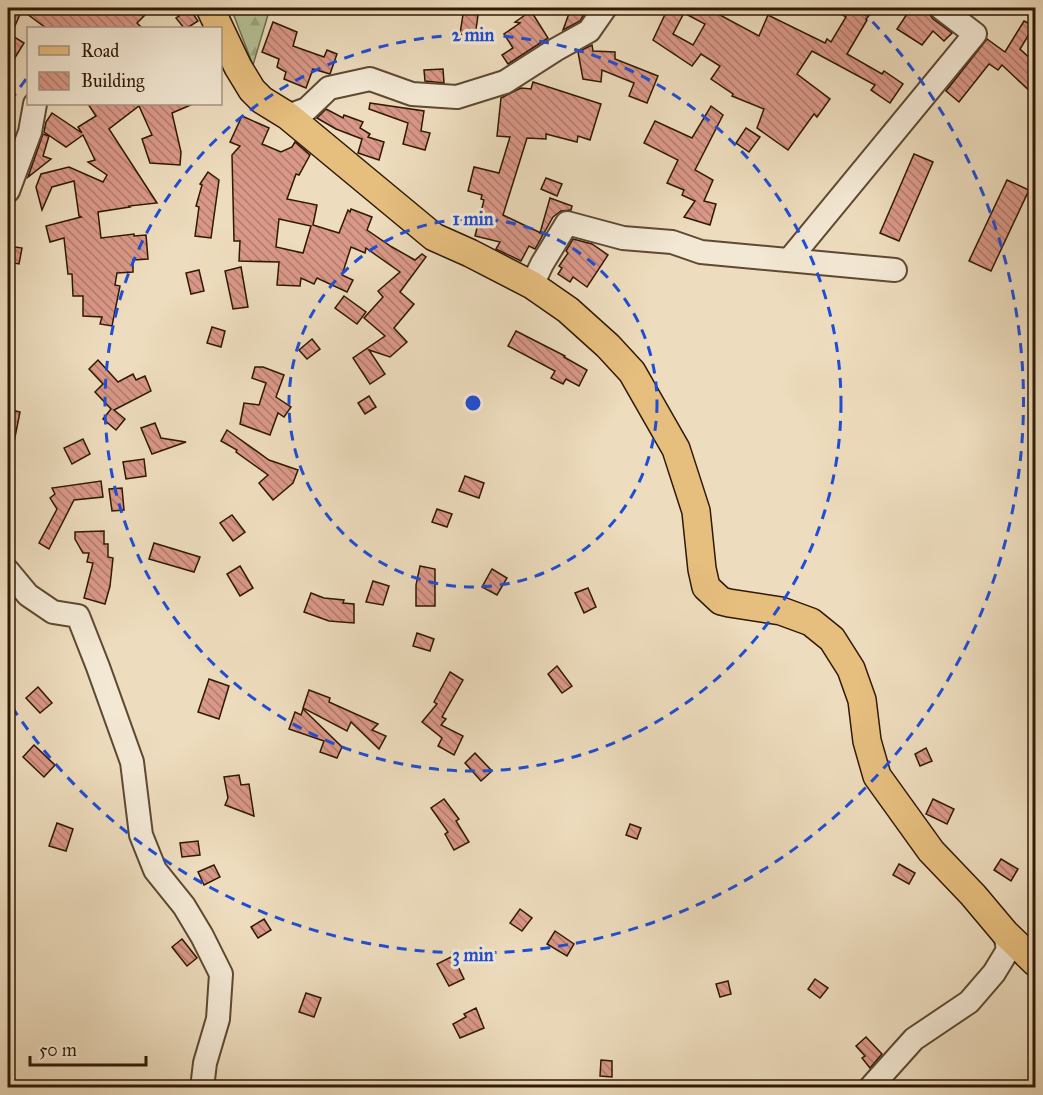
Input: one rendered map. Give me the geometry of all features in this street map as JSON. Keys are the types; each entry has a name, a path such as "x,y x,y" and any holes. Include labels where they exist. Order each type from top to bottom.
{"main road":[{"path":"210,8 219,27"},
{"path":"222,33 238,67 252,90 262,100 288,116 434,237 532,285 568,310 608,346 632,372 680,460 696,511 706,587 721,601 781,611 811,622 832,639 851,669 862,700 867,741 877,776 931,851 1035,963"}],"street":[{"path":"288,116 307,109 329,88 370,79 412,94 458,97 505,82 589,31 605,8"},
{"path":"789,260 975,34 941,8"},
{"path":"8,191 30,132 35,105"},
{"path":"532,285 567,224 623,238 672,242 701,252 895,270"},
{"path":"8,571 28,595 53,612 78,616 132,762 141,835 155,870 183,906 202,936 221,974 218,1018 205,1063 202,1088"},
{"path":"870,1088 914,1039 969,1002 983,987 1008,950 1005,933"}],"green space":[{"path":"231,8 270,8 253,65"}],"building":[{"path":"8,8 21,12 11,35 24,43 8,69"},
{"path":"19,8 137,8 145,15 137,23 141,27 45,27"},
{"path":"173,8 189,8 198,21 189,27 183,27 176,18 179,16"},
{"path":"464,8 479,8 475,37 460,34"},
{"path":"571,8 588,8 580,21 563,30"},
{"path":"668,8 707,8 759,36 768,15 825,43 827,39 831,42 846,17 832,8 876,8 866,19 847,54 882,74 884,71 903,84 890,103 871,90 875,85 812,51 797,74 830,99 817,117 814,114 788,150 757,128 764,109 732,96 733,94 711,79 720,66 701,54 692,66 653,40","holes":["684,13 705,24 693,45 673,34"]},
{"path":"911,8 925,8 933,19 952,33 944,41 933,31 922,45 897,29"},
{"path":"531,11 548,38 508,64 502,55 513,48 504,34 520,23 515,22"},
{"path":"1024,21 1034,26 1020,49 1035,63 1035,96 1002,65 998,70 989,64 959,102 946,91 987,39 1005,52"},
{"path":"273,22 297,32 293,46 324,57 327,50 337,54 330,74 313,69 306,88 284,79 286,72 277,67 279,59 262,52"},
{"path":"592,45 593,51 615,52 615,59 658,76 647,103 629,96 634,83 602,70 601,82 583,79 578,52"},
{"path":"443,69 444,83 425,81 424,70"},
{"path":"533,82 601,104 590,140 578,136 577,142 546,134 546,139 527,138 503,215 540,233 550,198 572,206 571,210 561,211 553,217 535,249 529,246 521,261 496,249 500,242 475,236 484,200 481,199 482,195 468,191 474,167 499,173 510,137 497,136 501,98 521,88 531,89"},
{"path":"370,103 424,111 421,131 430,133 425,150 403,144 408,123 369,109"},
{"path":"89,105 191,105 172,113 181,152 180,165 150,163 142,139 152,135 139,106 109,129 157,203 98,212 101,238 146,235 148,259 133,260 133,272 117,273 115,285 120,286 112,326 100,324 102,317 83,316 83,296 73,296 72,274 68,274 64,238 50,242 46,226 81,217 74,181 52,187 42,210 36,187 41,174 69,167 103,182 107,175 88,162 95,160 83,135 66,147 44,132 46,122 52,113 82,133 78,127 96,116"},
{"path":"711,106 723,115 695,170 713,180 704,201 716,204 710,225 684,217 695,201 682,195 684,190 667,183 678,160 644,143 655,121 692,138"},
{"path":"326,109 343,118 344,115 363,122 360,128 370,134 368,137 384,142 379,160 358,153 362,139 336,129 317,118"},
{"path":"242,116 269,128 262,144 281,152 292,147 295,142 310,155 299,175 296,174 287,199 317,205 313,225 339,233 348,210 350,212 351,209 372,217 367,230 392,247 415,260 422,254 426,257 400,292 414,304 394,328 407,342 390,357 369,350 385,374 370,384 353,358 385,336 364,318 383,297 378,291 400,272 366,248 365,253 351,247 342,275 353,280 347,292 317,278 314,284 301,278 300,286 277,285 279,262 239,261 240,241 234,241 232,155 240,146 230,142","holes":["279,219 311,226 303,253 276,247"]},
{"path":"746,128 760,137 749,152 736,143"},
{"path":"43,134 49,136 43,156 51,159 28,177"},
{"path":"914,154 933,162 899,241 880,233"},
{"path":"208,172 219,180 211,238 195,236 199,207 196,206 202,185 200,184"},
{"path":"546,178 562,184 557,196 541,189"},
{"path":"1007,180 1029,190 991,271 969,261"},
{"path":"573,239 592,244 608,255 587,287 573,277 570,282 558,274 562,268 559,266 568,253 566,251"},
{"path":"9,246 22,248 19,264 8,262"},
{"path":"241,267 248,307 233,309 225,271"},
{"path":"199,270 204,291 191,294 186,273"},
{"path":"344,296 366,312 357,324 335,308"},
{"path":"212,327 225,331 221,347 207,343"},
{"path":"516,331 587,370 579,386 566,379 563,384 551,378 555,371 508,346"},
{"path":"312,339 320,349 307,359 299,350"},
{"path":"98,360 118,382 133,374 136,380 145,376 151,391 114,410 125,419 116,430 103,419 111,409 95,392 103,384 89,369"},
{"path":"255,367 263,367 284,375 276,397 291,407 284,417 278,413 270,435 240,424 244,403 259,405 266,383 252,378"},
{"path":"369,396 376,407 365,414 358,403"},
{"path":"8,409 20,412 13,447 8,446"},
{"path":"155,423 161,438 186,442 152,454 141,428"},
{"path":"227,430 269,460 298,470 293,483 273,500 259,483 268,475 236,452 237,450 221,441"},
{"path":"83,439 90,454 72,464 64,448"},
{"path":"144,459 146,476 126,479 123,462"},
{"path":"465,476 484,483 479,498 459,491"},
{"path":"101,481 103,497 74,500 49,549 39,543 57,509 50,498 55,494 52,488"},
{"path":"122,488 124,510 112,511 109,489"},
{"path":"437,509 452,514 447,527 432,522"},
{"path":"232,515 245,532 233,541 220,523"},
{"path":"104,531 104,544 108,544 108,557 113,558 110,586 105,604 84,598 93,563 87,562 89,553 83,553 75,539 75,532"},
{"path":"154,543 200,557 194,572 149,559"},
{"path":"240,566 253,588 240,596 227,574"},
{"path":"420,566 435,569 435,606 416,606 416,585"},
{"path":"492,569 507,578 497,595 482,587"},
{"path":"373,581 389,586 383,605 366,602"},
{"path":"588,588 596,607 584,613 575,593"},
{"path":"311,593 354,604 354,623 329,621 304,612"},
{"path":"417,633 434,639 430,651 413,646"},
{"path":"557,666 572,686 562,693 548,674"},
{"path":"450,672 463,680 442,717 446,719 441,725 463,736 454,755 438,746 442,738 422,722 437,704 434,702"},
{"path":"209,679 229,686 219,719 198,712"},
{"path":"38,687 52,703 40,713 26,698"},
{"path":"309,690 330,698 329,702 378,724 372,730 386,736 379,749 351,722 347,731 303,708"},
{"path":"303,709 342,747 337,758 320,752 324,741 289,729 295,712 301,715"},
{"path":"34,745 55,765 44,777 23,757"},
{"path":"926,748 932,761 920,766 915,754"},
{"path":"475,753 492,771 481,781 465,763"},
{"path":"239,775 241,785 249,784 254,816 225,805 228,798 224,777"},
{"path":"444,799 459,819 456,821 469,842 454,850 445,834 448,832 431,808"},
{"path":"933,799 954,809 947,824 926,814"},
{"path":"57,823 73,829 66,851 49,846"},
{"path":"630,824 641,828 637,839 626,835"},
{"path":"198,841 200,855 182,857 180,843"},
{"path":"1001,859 1018,869 1011,881 994,870"},
{"path":"899,864 915,873 909,884 893,875"},
{"path":"214,865 220,877 204,885 198,872"},
{"path":"520,909 532,918 522,931 510,923"},
{"path":"264,919 271,930 258,938 251,927"},
{"path":"555,931 574,944 567,956 547,944"},
{"path":"182,939 197,958 187,966 172,947"},
{"path":"453,956 464,979 449,986 437,964"},
{"path":"815,979 828,988 820,998 808,989"},
{"path":"728,981 731,994 720,997 716,984"},
{"path":"306,993 321,998 314,1017 299,1012"},
{"path":"476,1008 484,1028 460,1038 453,1024 466,1017 464,1014"},
{"path":"866,1037 882,1054 870,1068 862,1058 865,1056 856,1046"},
{"path":"601,1060 612,1061 612,1077 600,1076"}]}
